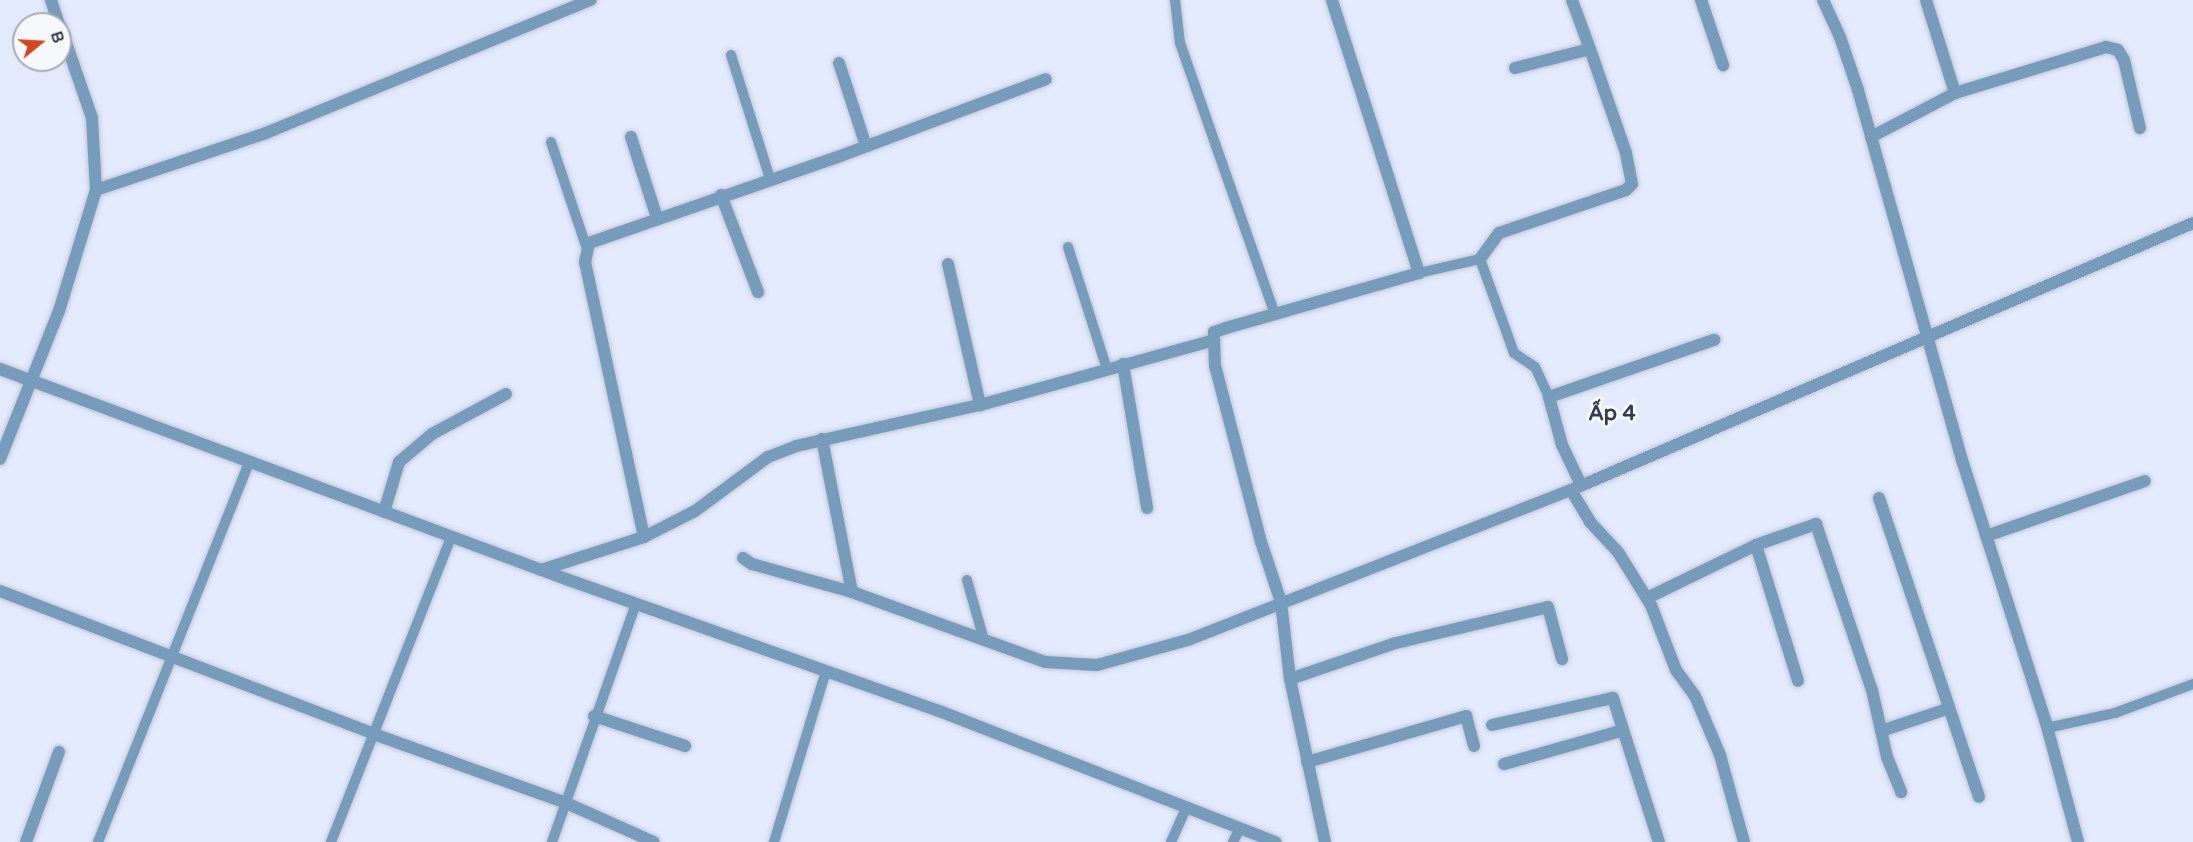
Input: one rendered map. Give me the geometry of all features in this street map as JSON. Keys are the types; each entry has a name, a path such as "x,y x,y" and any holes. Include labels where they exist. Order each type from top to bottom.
{"street":[{"path":"96,190 266,133 591,0"},
{"path":"1324,842 1290,679 1281,602 1261,542 1215,366 1214,333 1419,273 1332,0"},
{"path":"1480,259 1498,233 1626,190 1632,184 1626,153 1572,0"},
{"path":"1701,0 1723,65"},
{"path":"1823,0 1840,37 1871,137 1928,340 1986,536 2047,728 2078,842"},
{"path":"1929,0 1955,93"},
{"path":"1871,137 1955,93 2113,47 2124,60 2140,128"},
{"path":"1515,68 1590,49"},
{"path":"0,459 85,236 96,190 92,118 72,60"},
{"path":"839,63 866,146"},
{"path":"644,537 606,369 585,262 586,246 597,238 866,146 1046,79"},
{"path":"630,137 657,218"},
{"path":"721,195 758,292"},
{"path":"744,558 752,564 852,592 1045,663 1097,665 1188,640 1576,487 1928,340 2193,223"},
{"path":"948,264 980,405"},
{"path":"541,570 644,537 695,512 768,457 822,439 980,405 1214,340"},
{"path":"1714,340 1549,397 1576,487 1647,598 1676,670 1695,696 1720,756 1744,842"},
{"path":"1123,364 1147,508"},
{"path":"0,369 541,570 942,712 1239,830 1276,842"},
{"path":"384,512 399,462 432,434 506,394"},
{"path":"822,439 852,592"},
{"path":"1986,536 2145,480"},
{"path":"1879,498 1947,709 1979,797"},
{"path":"1647,598 1756,545 1816,524 1872,690 1881,731 1900,792"},
{"path":"1756,545 1798,681"},
{"path":"0,591 173,654 371,733 564,802 654,842"},
{"path":"1290,679 1396,643 1548,607 1562,659"},
{"path":"1492,724 1613,698 1659,842"},
{"path":"1881,731 1947,709"},
{"path":"594,716 686,746"},
{"path":"1307,762 1466,716 1473,746"},
{"path":"1504,764 1622,731"},
{"path":"26,842 59,752"}],"lane":[{"path":"1175,0 1180,43 1275,315"},
{"path":"731,55 770,179"},
{"path":"551,142 586,246"},
{"path":"1068,247 1107,369"},
{"path":"1419,273 1480,259 1514,353 1534,367 1549,397"},
{"path":"98,842 249,462"},
{"path":"332,842 371,733 451,537"},
{"path":"967,580 984,640"},
{"path":"552,842 594,716 636,604"},
{"path":"774,842 826,671"},
{"path":"2047,728 2115,713 2193,684"},
{"path":"1172,842 1186,809"},
{"path":"1233,842 1239,830"}],"district":[{"name":"Ấp 4","path":"1612,414"}]}
